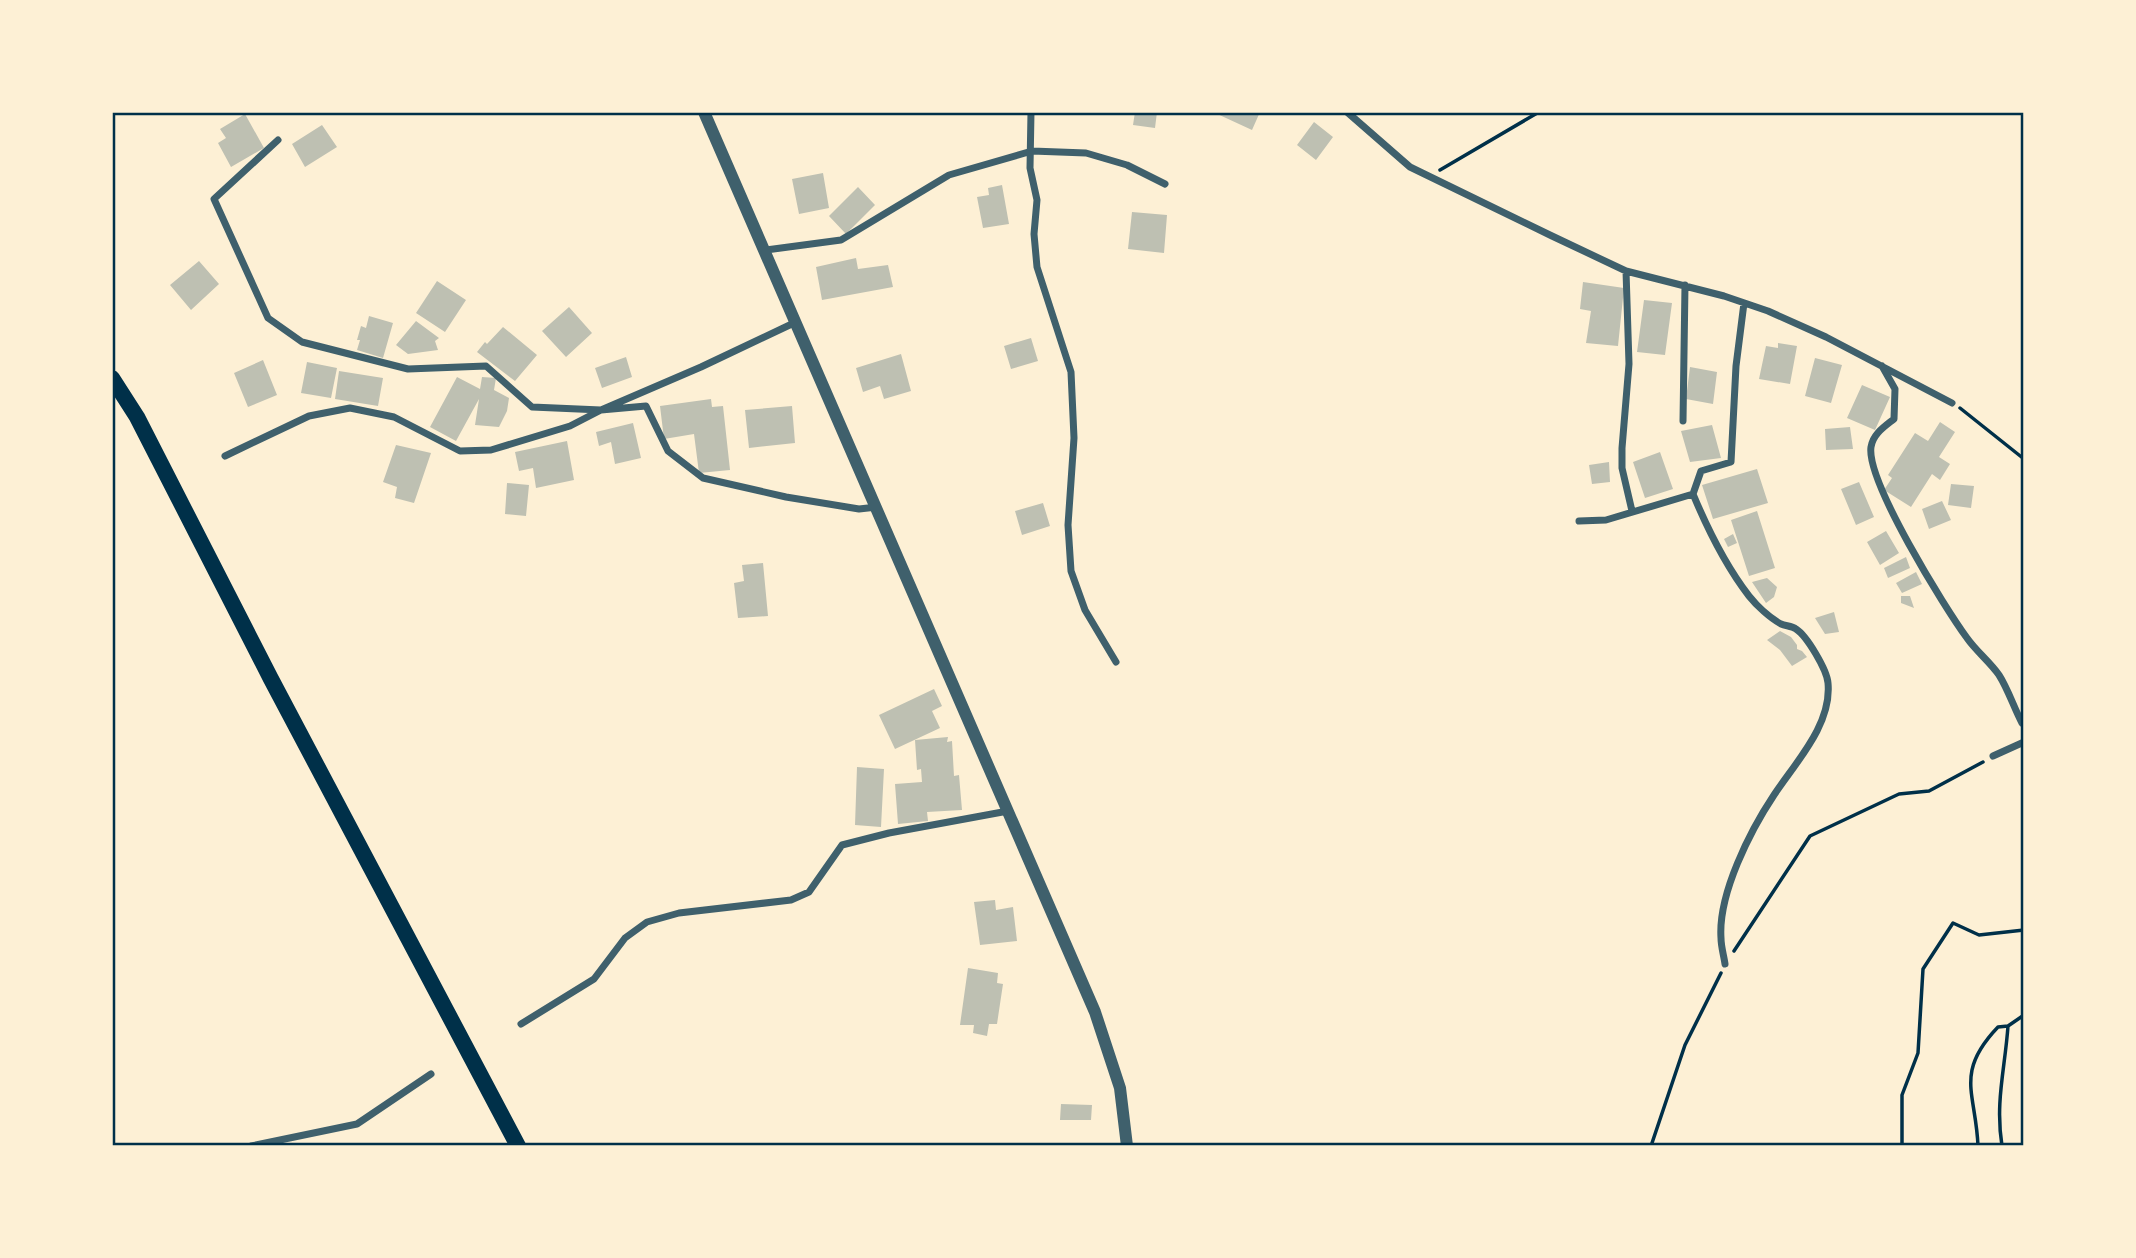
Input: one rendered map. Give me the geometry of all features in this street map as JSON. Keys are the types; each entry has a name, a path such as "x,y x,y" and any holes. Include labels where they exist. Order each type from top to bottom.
{"main road":[{"path":"112,378 137,417 271,679 518,1146"}],"street":[{"path":"704,112 1095,1012 1120,1088 1127,1146"},
{"path":"1031,112 1030,168 1037,200 1034,234 1037,267 1071,372 1074,438 1068,525 1071,571 1085,610 1116,662"},
{"path":"1347,112 1410,167 1626,271 1744,303 1826,337 1952,402"},
{"path":"278,140 214,199 268,318 302,342 408,369 486,366 532,407 601,410 646,406 668,451 704,478 786,497 859,509 877,506"},
{"path":"765,250 841,240 950,175 1031,151 1086,153 1127,165 1165,184"},
{"path":"1626,271 1629,364 1622,468 1632,511"},
{"path":"1683,421 1685,285"},
{"path":"1725,964 1721,937 1724,905 1737,867 1773,796 1825,715 1829,682 1817,656 1797,629 1778,623 1750,597 1724,561 1693,494 1701,471 1731,462 1736,366 1744,303"},
{"path":"225,456 309,416 350,408 394,417 460,451 491,450 570,426 797,321"},
{"path":"1881,364 1895,389 1894,419 1878,431 1871,448 1890,509 1950,614 1999,676 2022,723"},
{"path":"1578,521 1606,520 1693,494"},
{"path":"1993,757 2024,742"},
{"path":"521,1024 594,979 625,938 647,922 679,913 791,900 809,892 842,845 889,833 1008,811"},
{"path":"251,1146 357,1124 431,1074"}],"path":[{"path":"1429,176 1539,112"},
{"path":"1952,402 2024,459"},
{"path":"1651,1146 1685,1045 1725,964 1810,836 1899,794 1929,791 1993,757"},
{"path":"1902,1146 1902,1095 1918,1053 1923,969 1953,923 1979,935 2024,930"},
{"path":"1978,1146 1970,1094 1971,1068 1980,1047 1998,1027 2008,1026 2024,1015"},
{"path":"2002,1146 1998,1096 2008,1026"}],"building":[{"path":"1135,112 1157,112 1155,128 1133,125"},
{"path":"1213,112 1260,112 1252,130"},
{"path":"245,114 264,148 231,167 218,143 226,138 220,129"},
{"path":"1314,122 1333,137 1316,160 1297,145"},
{"path":"322,125 337,147 305,167 292,144"},
{"path":"823,173 829,208 799,214 792,179"},
{"path":"1002,185 1009,224 983,228 977,197 989,195 988,188"},
{"path":"858,187 875,205 846,234 829,216"},
{"path":"1132,212 1167,215 1164,253 1128,249"},
{"path":"856,258 858,269 888,265 893,287 822,300 816,267"},
{"path":"199,261 219,284 191,310 170,285"},
{"path":"437,281 466,300 445,332 416,313"},
{"path":"1583,282 1624,288 1618,346 1586,343 1591,311 1580,309"},
{"path":"1644,300 1672,303 1665,355 1637,352"},
{"path":"569,307 592,333 566,357 542,331"},
{"path":"369,316 393,323 383,358 357,350 361,326 366,328"},
{"path":"416,321 439,338 435,341 438,350 408,354 396,345"},
{"path":"503,327 537,355 515,381 477,352"},
{"path":"1031,338 1038,361 1011,369 1004,346"},
{"path":"1778,343 1797,346 1790,384 1759,379 1766,346 1778,348"},
{"path":"901,354 911,391 884,399 880,386 863,392 856,368"},
{"path":"626,357 632,377 602,388 595,368"},
{"path":"1815,358 1842,365 1831,403 1805,396"},
{"path":"263,360 277,395 248,407 234,373"},
{"path":"307,362 337,368 331,398 301,393"},
{"path":"1690,367 1717,372 1713,404 1686,399"},
{"path":"339,371 383,378 378,406 335,399"},
{"path":"457,377 480,389 482,377 496,378 494,390 509,398 507,411 499,427 475,425 479,399 456,441 430,427"},
{"path":"1862,385 1890,397 1875,430 1847,418"},
{"path":"711,399 712,407 723,406 730,470 699,473 694,434 664,439 660,406"},
{"path":"792,406 795,443 749,448 745,410"},
{"path":"1940,422 1955,432 1939,457 1950,464 1940,480 1932,474 1911,507 1884,490 1892,478 1888,475 1915,433 1928,441"},
{"path":"633,423 641,458 615,464 611,442 599,446 596,432"},
{"path":"1712,425 1721,458 1690,462 1681,431"},
{"path":"1850,427 1853,449 1826,450 1825,429"},
{"path":"567,441 574,480 536,488 533,468 519,471 515,452"},
{"path":"396,445 431,453 414,503 395,498 397,487 383,482"},
{"path":"1660,452 1673,489 1645,498 1633,462"},
{"path":"1609,462 1610,482 1592,484 1589,465"},
{"path":"1757,469 1768,503 1713,519 1702,485"},
{"path":"1859,482 1874,517 1856,525 1841,489"},
{"path":"507,483 529,485 526,516 505,514"},
{"path":"1951,484 1974,486 1971,508 1948,505"},
{"path":"1942,501 1951,520 1929,529 1922,509"},
{"path":"1043,503 1050,526 1022,535 1015,511"},
{"path":"1757,511 1775,568 1749,576 1731,520"},
{"path":"1886,531 1899,553 1880,565 1867,542"},
{"path":"1733,534 1737,543 1728,547 1724,539"},
{"path":"1906,557 1910,568 1888,578 1884,568"},
{"path":"763,563 768,616 738,618 734,583 744,581 742,565"},
{"path":"1916,572 1922,584 1902,593 1896,583"},
{"path":"1767,578 1777,587 1774,597 1766,603 1752,582"},
{"path":"1901,596 1910,596 1914,608 1901,603"},
{"path":"1834,612 1839,632 1825,634 1815,618"},
{"path":"1780,631 1791,637 1797,649 1807,657 1792,666 1780,650 1767,640"},
{"path":"934,689 942,706 932,711 940,728 895,749 879,715"},
{"path":"948,737 947,742 952,741 954,776 959,775 962,810 927,812 928,821 898,824 895,784 922,782 921,769 917,770 915,740"},
{"path":"857,767 884,769 881,827 855,825"},
{"path":"995,900 996,910 1013,907 1017,941 980,945 974,902"},
{"path":"968,968 998,973 997,983 1003,984 997,1024 989,1024 987,1036 973,1033 974,1025 960,1025"},
{"path":"1061,1104 1092,1105 1091,1120 1060,1120"}]}
